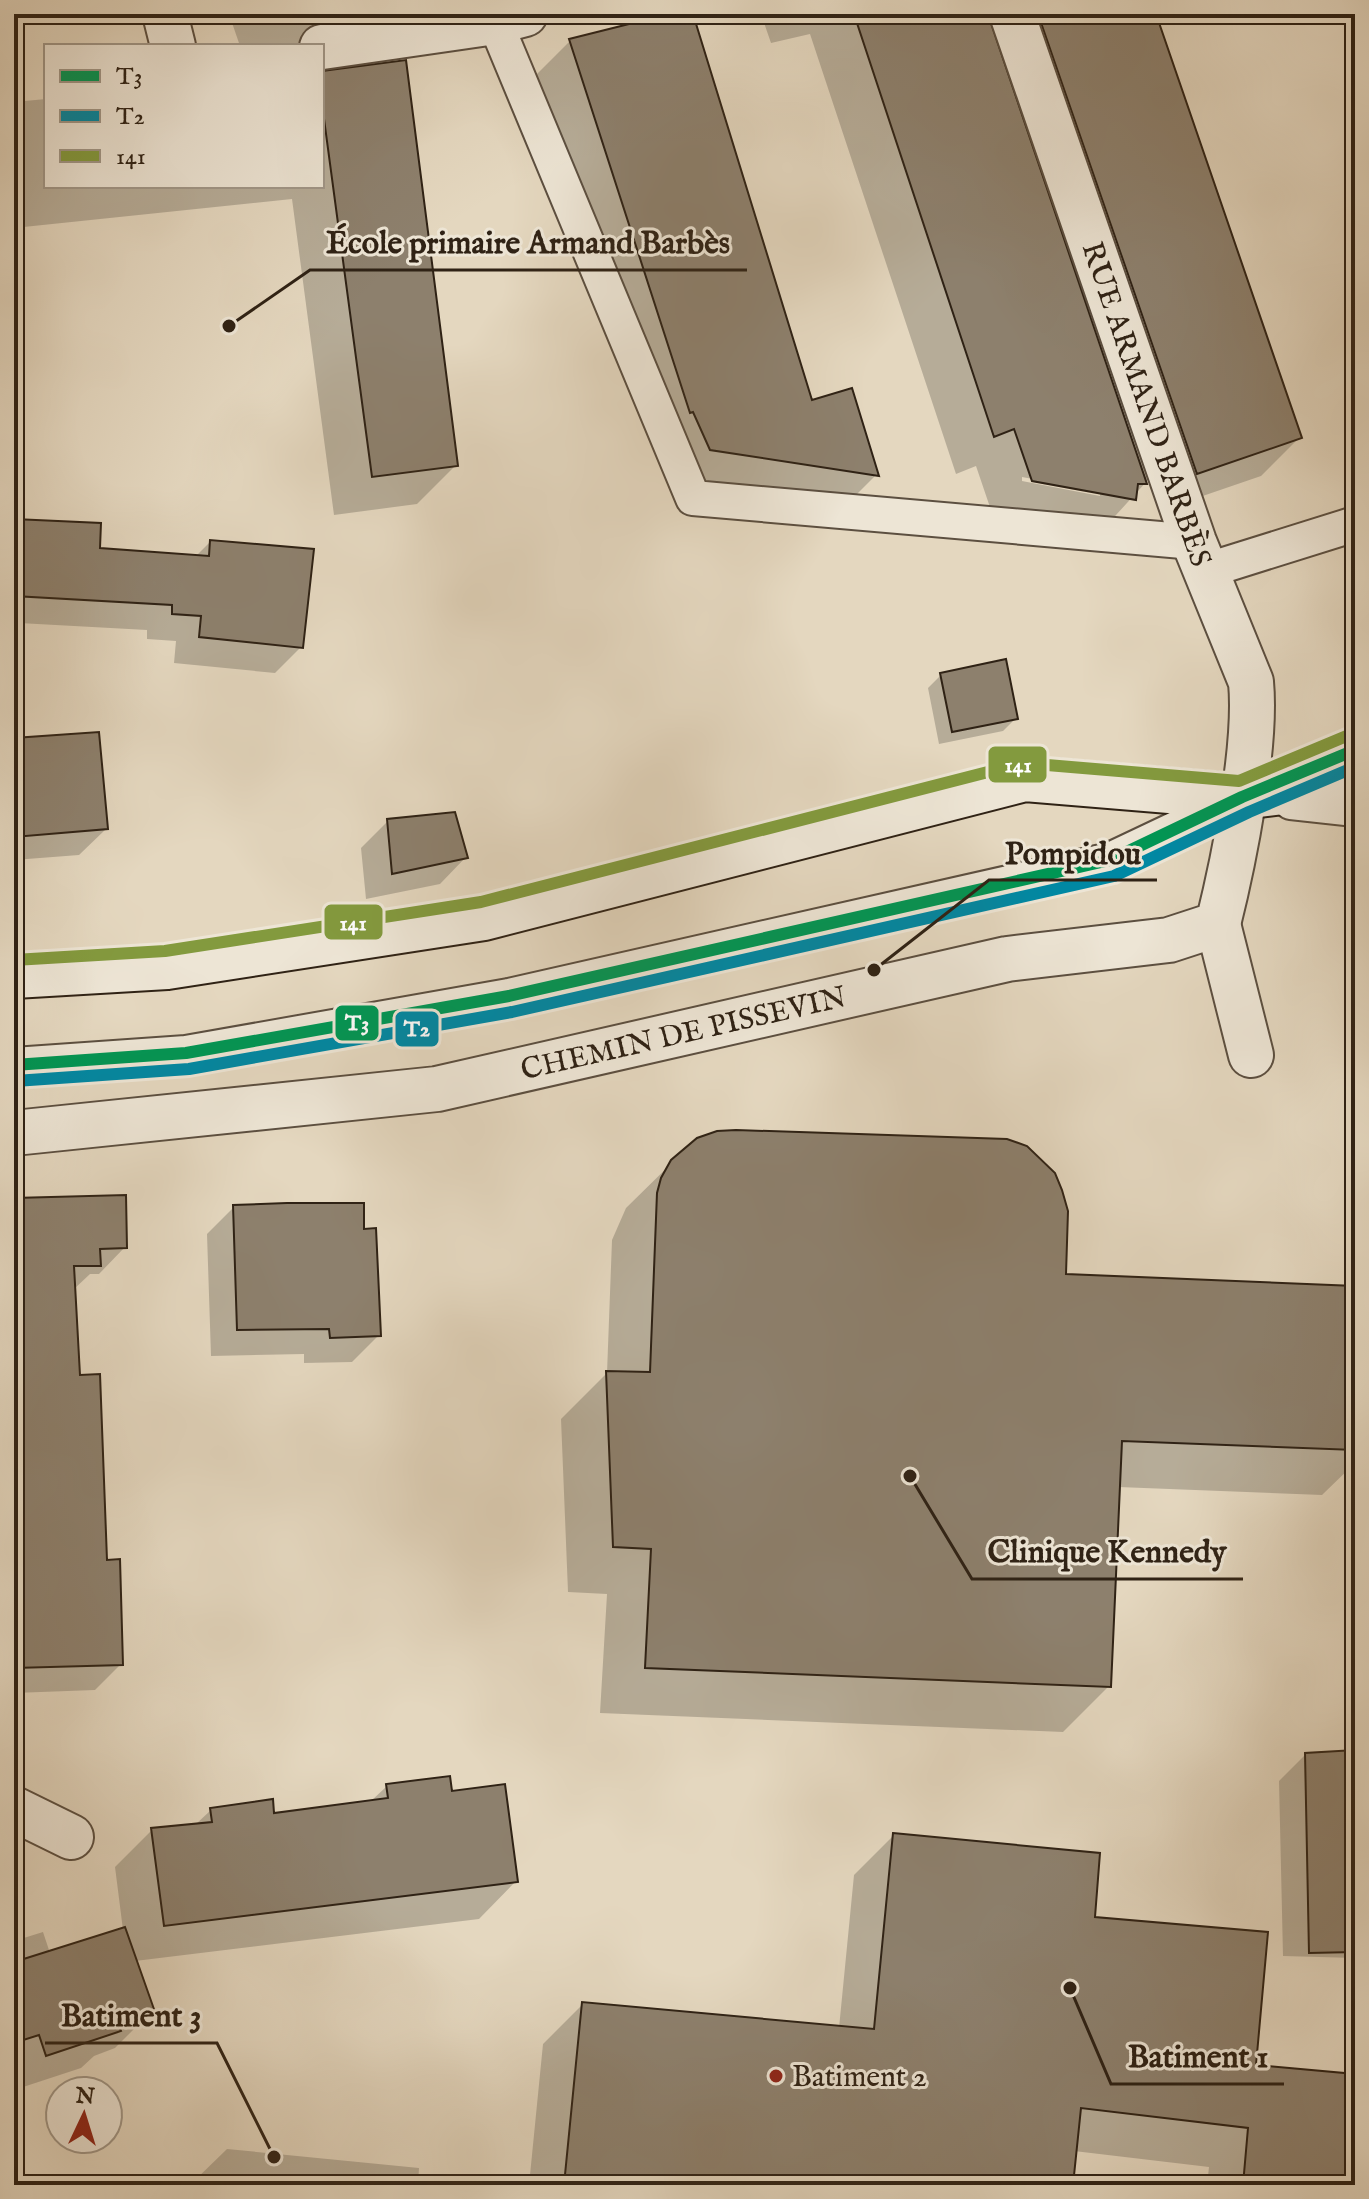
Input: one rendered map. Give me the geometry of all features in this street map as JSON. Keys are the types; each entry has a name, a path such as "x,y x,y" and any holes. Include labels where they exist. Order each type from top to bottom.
{"street":[{"path":"165,14 172,44"},
{"name":"RUE ARMAND BARBÈS","path":"1012,14 1200,557 1251,682 1253,700 1242,797"},
{"path":"324,47 510,18"},
{"path":"1242,797 1355,750"},
{"path":"14,976 167,967 484,918 1025,779 1242,797 1355,783"},
{"path":"1242,797 1218,924 1251,1055"},
{"name":"CHEMIN DE PISSEVIN","path":"14,1133 437,1089 1007,959 1169,940 1218,924"},
{"path":"14,1809 71,1837"}],"lane":[{"path":"510,18 693,498 1200,557 1355,524"},
{"path":"14,1065 186,1053 509,996 1110,860 1242,797 1355,809"}],"building":[{"path":"669,14 693,14 812,400 852,388 879,476 710,450 693,412 690,413 569,39"},
{"path":"854,14 988,14 1147,484 1138,484 1136,500 1032,481 1014,429 994,437"},
{"path":"1038,14 1156,14 1302,438 1197,474"},
{"path":"406,60 458,466 372,477 324,119 324,71"},
{"path":"14,519 101,523 100,548 209,556 210,540 314,549 303,648 199,637 201,616 172,614 172,605 14,596"},
{"path":"1006,659 1018,719 952,732 940,673"},
{"path":"99,732 108,829 14,837 14,738"},
{"path":"455,812 468,858 392,874 387,819"},
{"path":"717,1131 1007,1139 1027,1146 1055,1173 1062,1190 1068,1211 1066,1274 1355,1286 1355,1450 1122,1441 1111,1687 645,1668 651,1549 613,1547 606,1371 650,1372 657,1193 661,1178 671,1160 697,1138"},
{"path":"126,1195 127,1248 100,1249 101,1266 74,1266 80,1375 100,1374 107,1560 120,1559 123,1665 14,1668 14,1198"},
{"path":"364,1203 364,1229 376,1228 381,1336 330,1338 329,1329 237,1330 233,1205"},
{"path":"1355,1750 1355,1952 1309,1953 1305,1753"},
{"path":"450,1776 452,1791 505,1784 518,1882 164,1926 151,1828 212,1822 210,1808 273,1799 274,1813 388,1798 386,1784"},
{"path":"893,1833 1100,1853 1095,1917 1268,1932 1256,2065 1355,2074 1355,2185 1243,2185 1248,2128 1081,2108 1073,2185 564,2185 582,2002 874,2029"},
{"path":"125,1927 155,2012 118,2024 121,2031 46,2056 39,2035 14,2043 14,1962"}],"transit line":[{"name":"141","path":"14,960 165,951 481,902 1023,763 1239,781 1349,735"},
{"name":"T3","path":"14,1065 186,1053 509,996 1110,860 1242,797 1355,750"},
{"name":"T2","path":"15,1081 189,1069 512,1012 1114,876 1249,812 1355,767"}],"place":[{"name":"École primaire Armand Barbès","path":"229,326"},
{"name":"Pompidou","path":"874,970"},
{"name":"Clinique Kennedy","path":"910,1476"},
{"name":"Batiment 1","path":"1070,1988"},
{"name":"Batiment 2","path":"776,2076"},
{"name":"Batiment 3","path":"274,2157"}]}
